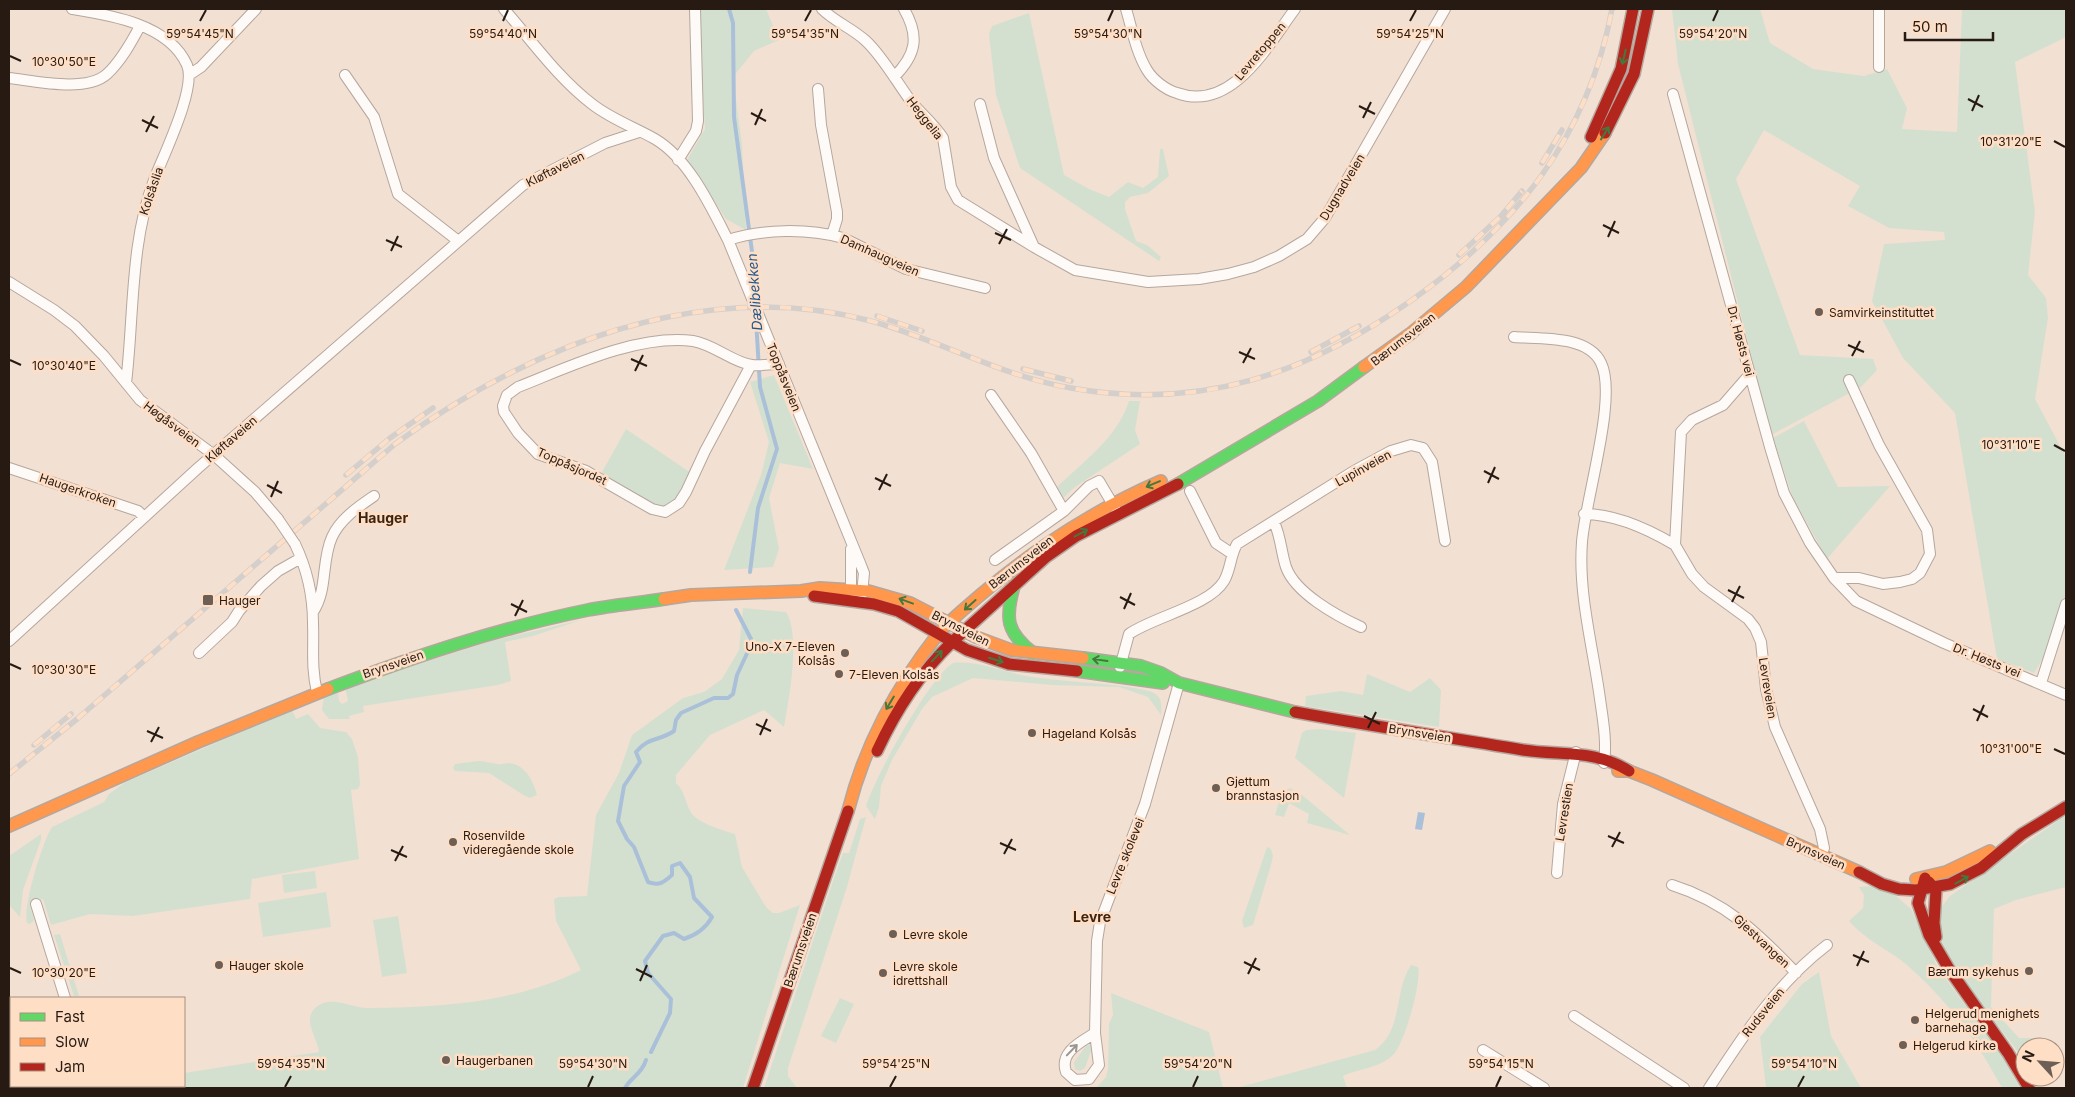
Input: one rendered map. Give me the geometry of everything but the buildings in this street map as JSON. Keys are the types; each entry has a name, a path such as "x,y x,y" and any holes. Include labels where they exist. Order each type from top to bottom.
{"main road":[{"name":"Bærumsveien","path":"1564,184 1594,132 1612,92 1621,69 1633,9"},
{"name":"Bærumsveien","path":"848,811 896,714 932,660 963,630 1014,586 1061,546 1191,476 1318,401 1410,334 1491,263 1581,168 1591,154 1623,100 1639,57 1648,9"},
{"name":"Bærumsveien","path":"753,1088 848,811 854,783 882,716 938,634 1000,577 1081,518 1154,484 1215,461"},
{"path":"1014,586 1008,609 1010,629 1022,644 1034,653"},
{"name":"Brynsveien","path":"9,826 316,692 434,650 480,636 592,611 676,597 735,592 802,592 818,588 864,591 901,599 997,646 1034,653 1121,663 1170,676 1179,683"},
{"name":"Brynsveien","path":"802,592 858,603 874,604 898,611 926,625 938,634"},
{"path":"938,634 952,642"},
{"name":"Brynsveien","path":"952,642 967,650 1010,664 1118,676 1166,684 1179,683 1243,702 1299,714 1604,762 1629,771 1890,887 1919,891 1936,890 1953,885 1997,857 2009,844"},
{"name":"Brynsveien","path":"1866,875 1903,879 1925,878 1946,872 2009,844 2066,806"},
{"path":"1937,949 1934,922 1936,890 1925,878 1919,891 1918,905 1932,945 1937,949 1958,984 2010,1055 2029,1088"}],"street":[{"path":"72,9 140,26 163,36 172,44 187,65 189,75 201,67 256,9"},
{"name":"Toppåsveien","path":"504,9 577,91 611,117 657,140 678,160 705,194 728,240 864,573 864,591"},
{"path":"678,160 696,131 698,122 695,9"},
{"name":"Heggelia","path":"822,9 831,18 856,31 868,43 943,138 950,187 958,200 1034,247"},
{"path":"894,77 905,66 914,48 914,35 904,9"},
{"name":"Levretoppen","path":"1126,9 1141,58 1148,72 1174,92 1195,96 1212,94 1228,87 1242,76 1295,9"},
{"name":"Dugnadveien","path":"1034,247 1075,270 1148,282 1199,279 1228,274 1254,267 1279,256 1307,239 1325,218 1445,9"},
{"path":"1879,9 1879,67"},
{"path":"9,78 80,84 98,81 117,64 140,26"},
{"name":"Kolsåslia","path":"126,383 141,222 149,194 183,105 189,75"},
{"path":"346,75 374,116 398,194 458,240"},
{"name":"Damhaugveien","path":"818,89 821,126 837,212 837,220 832,235"},
{"name":"Dr. Høsts vei","path":"1673,94 1784,493 1810,543 1834,578 1856,601 1879,614 2066,694"},
{"path":"980,104 994,158 1034,247"},
{"name":"Kløftaveien","path":"9,641 214,454 522,185 605,144 639,132"},
{"name":"Damhaugveien","path":"728,240 762,233 808,232 832,235 843,238 906,269 985,288"},
{"name":"Høgåsveien","path":"9,282 54,310 75,326 144,403 214,454 255,492 278,519 295,544 309,584 313,612 312,669 316,692"},
{"path":"1514,337 1580,345 1593,352 1602,363 1605,382 1605,402 1599,446 1584,514 1582,543 1584,595 1603,725 1604,762"},
{"name":"Toppåsjordet","path":"751,365 709,443 686,492 679,503 665,512 652,509 586,471 538,454 507,417 503,406 507,395 518,387 609,353 650,343 674,341 703,343 751,365 779,364"},
{"path":"1584,514 1633,524 1675,545 1681,432 1692,420 1723,405 1750,374"},
{"path":"1834,578 1859,578 1882,584 1900,582 1912,579 1920,573 1930,554 1927,530 1878,445 1849,380"},
{"path":"992,395 1031,453 1064,511"},
{"name":"Lupinveien","path":"1231,554 1237,544 1354,471 1391,451 1411,445 1423,448 1432,462 1445,542"},
{"name":"Haugerkroken","path":"9,468 131,508 144,517"},
{"name":"Bærumsveien","path":"995,560 1064,511 1089,486 1099,481 1113,502 1118,514"},
{"path":"1118,676 1129,634 1177,612 1212,592 1224,582 1231,554 1216,543 1190,491"},
{"name":"Høgåsveien","path":"313,612 321,601 332,537 351,514 374,496"},
{"path":"1274,522 1280,536 1286,567 1293,581 1303,591 1337,615 1361,627"},
{"name":"Toppåsveien","path":"850,540 851,589 858,603"},
{"name":"Levreveien","path":"1675,545 1692,574 1704,587 1748,619 1755,628 1761,642 1766,689 1773,718 1820,830 1824,848 1821,856"},
{"path":"199,652 232,622 238,611 261,586 278,571 301,558"},
{"path":"858,603 864,591"},
{"path":"2041,683 2066,604"},
{"name":"Levre skolevei","path":"1095,1033 1068,1052 1064,1060 1066,1072 1075,1080 1083,1081 1089,1079 1099,1065 1095,1033 1097,941 1100,922 1146,804 1179,683"},
{"name":"Levrestien","path":"1557,873 1562,814 1575,756"},
{"name":"Gjestvangen","path":"1672,885 1690,891 1728,910 1752,929 1796,973"},
{"path":"36,904 65,997"},
{"name":"Rudsveien","path":"1709,1088 1746,1032 1796,973 1828,945"},
{"path":"1574,1016 1684,1088"},
{"path":"1483,1050 1544,1088"}],"green space":[{"path":"697,9 766,9 779,40 754,51 733,77 742,145 746,230 726,219 687,160 705,129"},
{"path":"1672,9 1760,9 1770,43 1813,69 1864,76 1887,69 1907,108 1902,129 1957,132 1962,9 2066,9 2066,37 2015,62 2035,212 2028,275 2046,298 2048,318 2035,399 2066,457 2066,602 2056,637 2034,673 1997,659 1955,413 1903,358 1872,301 1884,244 1945,240 1944,232 1889,228 1848,206 1860,186 1764,130 1736,179 1800,355 1873,359 1877,370 1861,387 1771,435 1678,64"},
{"path":"1029,13 1064,175 1089,189 1109,197 1128,182 1143,188 1158,177 1160,149 1163,149 1169,176 1148,193 1130,197 1125,202 1125,209 1136,241 1147,245 1161,257 1159,261 1020,168 996,95 989,34 992,26"},
{"path":"774,375 813,469 780,463 769,498 779,549 773,567 724,570 761,475 769,442 750,382"},
{"path":"1129,401 1140,401 1135,430 1140,444 1075,487 1061,500 1056,488 1108,438 1124,414"},
{"path":"1804,421 1838,487 1890,486 1827,559 1793,498 1773,438"},
{"path":"626,429 691,473 682,494 671,506 657,506 601,474"},
{"path":"743,608 786,612 793,635 793,651 789,701 784,727 764,710 710,735 676,775 676,783 682,790 695,817 712,826 735,834 742,867 766,907 773,913 779,913 800,905 743,1088 138,1087 185,1087 185,1073 319,1052 311,1027 310,1016 318,1006 325,1003 340,1002 368,1008 423,1006 477,1001 530,990 581,970 556,921 554,899 559,897 587,896 596,815 619,773 632,735 683,698 704,692 722,679 739,650"},
{"path":"581,620 533,636 505,642 511,681 498,685 363,706 364,712 349,716 350,719 329,719 322,710 324,696 338,693 339,701 342,704 348,701 345,687 495,640"},
{"path":"953,663 983,665 1033,677 1120,686 1149,691 1159,697 1161,715 1148,697 1119,687 1052,685 973,678 932,697 922,709 892,760 881,786 879,807 875,819 866,806 891,752 917,707 943,672"},
{"path":"1367,674 1410,692 1430,678 1441,690 1439,727 1305,706 1306,696 1341,691 1363,695"},
{"path":"292,710 296,719 308,714 320,728 346,732 352,739 358,757 360,785 358,789 351,790 359,859 252,879 250,899 133,916 90,914 51,925 43,899 30,905 34,920 30,924 27,923 26,915 30,889 44,845 52,827 104,802 109,794 126,782"},
{"path":"1320,729 1356,733 1344,798 1295,758 1302,733 1306,730"},
{"path":"478,761 515,764 528,774 537,795 530,798 525,796 489,773 455,771 453,768 455,764"},
{"path":"1290,788 1302,795 1350,835 1307,823 1309,814 1289,803 1284,817 1275,815 1282,792"},
{"path":"2066,815 2066,887 2016,900 1994,909 1991,1007 2018,1037 2015,1037 2015,1048 1978,1001 1942,945 1939,910 1950,896"},
{"path":"866,817 847,887 788,1068 788,1076 797,1088 764,1088 843,853 849,853 860,819"},
{"path":"41,834 41,840 23,890 20,917 9,905 9,856"},
{"path":"1267,847 1271,849 1273,856 1271,865 1253,925 1244,928 1242,921"},
{"path":"315,871 317,888 284,893 282,875"},
{"path":"1873,886 1894,894 1911,909 1938,968 2001,1054 2015,1079 2015,1087 2020,1088 2002,1088 1972,1038 1936,993 1907,965 1869,939 1849,921 1863,908 1864,895 1859,887"},
{"path":"326,892 331,927 263,937 258,903"},
{"path":"398,916 407,973 382,977 373,920"},
{"path":"60,934 79,996 74,996 54,935"},
{"path":"1411,965 1418,967 1419,975 1415,999 1407,1027 1397,1049 1393,1055 1382,1063 1343,1076 1347,1088 1236,1088 1375,1050 1390,1032 1405,976"},
{"path":"1819,972 1831,1036 1861,1088 1766,1088 1760,1037 1802,984"},
{"path":"1111,993 1209,1032 1223,1088 1096,1088 1106,1077 1108,1069 1109,1024 1113,1015"},
{"path":"840,998 854,1004 836,1043 821,1036"},
{"path":"1090,1044 1092,1048 1085,1068 1080,1071 1075,1069 1074,1062 1086,1046"}],"water":[{"path":"1418,812 1425,813 1422,830 1415,829"}],"waterway":[{"name":"Dælibekken","path":"729,9 733,23 734,117 753,259 755,295"},
{"name":"Dælibekken","path":"750,572 758,508 777,449 760,387 756,319"},
{"name":"Dælibekken","path":"651,1052 670,1013 671,999 648,973 645,961 663,936 674,933 684,939 704,928 712,917 694,898 690,877 680,863 672,866 672,875 663,882 658,884 648,882 634,847 627,839 618,821 624,786 640,762 636,752 650,741 674,731 676,720 681,713 714,698 728,698 733,694 737,675 750,647 751,639 736,610"},
{"name":"Dælibekken","path":"625,1088 642,1069 646,1060"}],"railway":[{"path":"9,774 77,719 395,444 479,390 523,367 569,347 616,330 664,318 713,310 763,307 818,311 871,321 995,367 1045,382 1071,388 1118,394 1164,394 1208,390 1250,380 1292,366 1333,348 1412,300 1449,272 1484,241 1515,209 1542,175 1566,138 1585,98 1601,55 1612,9"},
{"path":"1542,163 1562,130"},
{"path":"1459,255 1501,216 1522,191"},
{"path":"877,316 922,331"},
{"path":"1311,352 1359,326"},
{"path":"1023,369 1071,381"},
{"path":"346,475 390,438 433,408"},
{"path":"34,745 71,714"}],"traffic: fast":[{"path":"1178,484 1318,401 1364,367"},
{"path":"1014,586 1009,607 1010,624 1017,638 1033,653"},
{"path":"328,689 424,655 522,625 588,610 664,599"},
{"path":"1083,658 1141,666 1161,673 1179,683 1295,712"},
{"path":"1077,671 1163,683"}],"traffic: slow":[{"path":"1364,367 1410,334 1466,287 1581,168 1605,133"},
{"path":"943,628 993,584 1046,545 1101,511 1161,481"},
{"path":"664,599 691,595 801,591 820,588 868,591 910,603 976,637 1011,650 1083,658"},
{"path":"848,811 863,763 884,718 909,675 938,634"},
{"path":"9,826 198,742 328,689"},
{"path":"1618,771 1629,771 1652,780 1859,872"},
{"path":"1916,879 1946,872 1990,851"}],"traffic: jam":[{"path":"1591,137 1621,69 1633,9"},
{"path":"1605,133 1634,74 1648,9"},
{"path":"952,642 1046,557 1076,536 1178,484"},
{"path":"814,596 874,604 898,611 967,650 1009,664 1077,671"},
{"path":"877,751 909,693 952,642"},
{"path":"1295,712 1523,750 1591,756 1616,764 1629,771"},
{"path":"1859,872 1882,884 1899,889 1916,890 1950,884 1981,868 2022,834 2066,807"},
{"path":"753,1088 848,811"},
{"path":"1925,878 1918,903 1929,935 1949,969 2008,1053 2029,1088"},
{"path":"1929,882 1936,890 1934,923 1936,937"}],"place":[{"name":"Samvirkeinstituttet","path":"1819,312"},
{"name":"Hauger","path":"208,600"},
{"name":"Uno-X 7-Eleven Kolsås","path":"845,653"},
{"name":"7-Eleven Kolsås","path":"839,674"},
{"name":"Hageland Kolsås","path":"1032,733"},
{"name":"Gjettum brannstasjon","path":"1216,788"},
{"name":"Rosenvilde videregående skole","path":"453,842"},
{"name":"Levre skole","path":"893,934"},
{"name":"Hauger skole","path":"219,965"},
{"name":"Bærum sykehus","path":"2029,971"},
{"name":"Levre skole idrettshall","path":"883,973"},
{"name":"Helgerud menighets barnehage","path":"1915,1020"},
{"name":"Helgerud kirke","path":"1903,1045"},
{"name":"Haugerbanen","path":"446,1060"}],"district":[{"name":"Hauger","path":"383,517"},
{"name":"Levre","path":"1092,916"}]}
